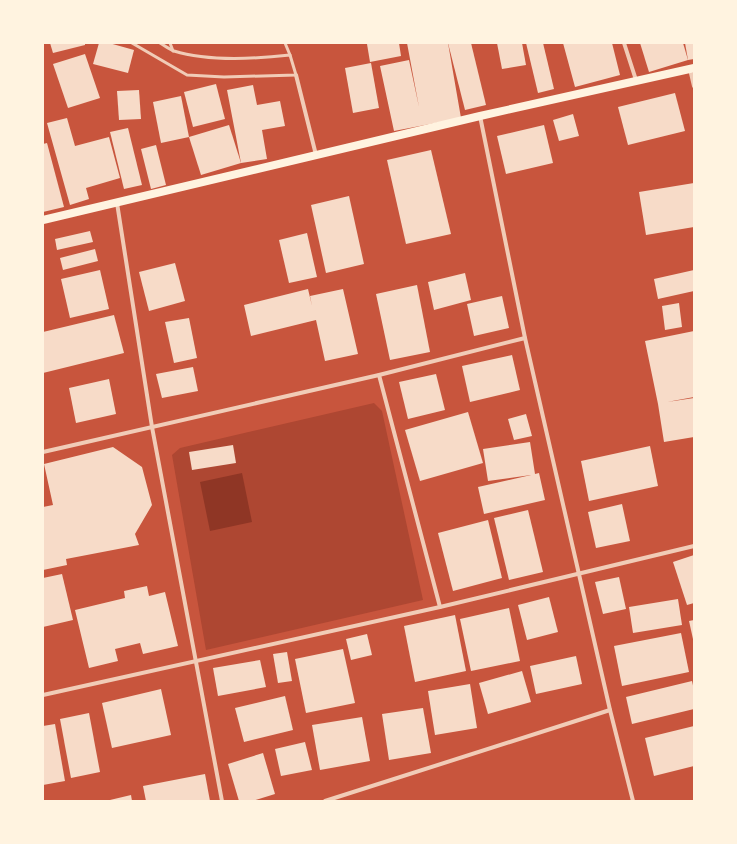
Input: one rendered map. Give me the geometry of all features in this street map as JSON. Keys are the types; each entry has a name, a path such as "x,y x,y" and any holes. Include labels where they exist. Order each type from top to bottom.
{"main road":[{"path":"43,220 316,154 692,68"}],"street":[{"path":"624,43 636,80"},
{"path":"692,68 694,86"},
{"path":"296,75 316,154"},
{"path":"480,116 525,338 610,710 633,801"},
{"path":"117,202 152,427 222,801"},
{"path":"43,452 379,375 525,338"},
{"path":"379,375 440,607"},
{"path":"43,695 440,607 694,546"},
{"path":"325,801 610,710"}],"lane":[{"path":"132,43 187,75 224,77 296,75 285,43"},
{"path":"160,43 173,50 208,58 266,58 290,56"},
{"path":"170,43 173,50"}],"shaded area":[{"path":"374,403 382,411 423,600 206,650 172,455 180,448"},
{"path":"242,473 252,522 210,531 200,482"}],"building":[{"path":"50,43 85,43 85,45 53,53"},
{"path":"99,43 109,43 134,50 128,73 93,64"},
{"path":"399,43 401,56 370,62 367,44"},
{"path":"407,43 448,43 461,118 394,131 380,66 409,60 419,107"},
{"path":"448,43 471,43 486,105 465,110"},
{"path":"497,43 522,43 526,65 502,69"},
{"path":"526,43 543,43 554,89 538,93"},
{"path":"563,43 612,43 620,75 575,87"},
{"path":"640,43 683,43 688,60 649,72"},
{"path":"685,43 694,43 694,59 688,60"},
{"path":"85,54 100,98 68,108 53,64"},
{"path":"371,63 379,108 353,113 345,68"},
{"path":"216,84 225,119 193,127 184,92"},
{"path":"253,85 257,105 280,101 285,126 262,130 267,159 241,163 227,90"},
{"path":"139,90 141,119 119,120 117,91"},
{"path":"675,93 685,131 628,145 618,107"},
{"path":"181,96 189,137 161,143 153,102"},
{"path":"573,114 579,136 559,141 553,120"},
{"path":"67,118 75,146 109,137 120,178 86,188 89,199 70,205 47,123"},
{"path":"229,125 241,163 201,175 189,137"},
{"path":"544,125 553,163 506,174 497,136"},
{"path":"128,128 142,185 124,189 110,132"},
{"path":"47,143 64,207 43,212 43,144"},
{"path":"156,145 166,185 151,189 141,149"},
{"path":"431,150 451,234 406,244 387,160"},
{"path":"694,183 694,227 646,235 639,192"},
{"path":"349,196 364,264 326,273 311,205"},
{"path":"90,231 93,242 57,250 55,239"},
{"path":"307,233 317,277 289,283 279,240"},
{"path":"95,249 98,261 63,270 60,258"},
{"path":"175,263 185,301 149,311 139,272"},
{"path":"100,270 109,309 70,318 61,279"},
{"path":"694,270 694,291 658,299 654,279"},
{"path":"465,273 471,300 434,310 428,282"},
{"path":"417,285 430,352 390,360 376,294"},
{"path":"308,289 312,306 310,296 343,289 358,354 325,361 316,320 251,336 244,305"},
{"path":"502,296 509,328 474,336 467,304"},
{"path":"679,303 682,327 665,330 662,306"},
{"path":"114,315 124,353 43,373 43,332"},
{"path":"189,318 197,358 174,363 165,322"},
{"path":"694,331 694,397 667,402 694,398 694,437 664,442 645,341"},
{"path":"512,355 520,390 470,402 462,366"},
{"path":"193,367 198,391 162,398 156,374"},
{"path":"436,374 445,410 408,419 399,382"},
{"path":"109,379 116,414 76,423 69,388"},
{"path":"468,412 483,463 420,481 405,430"},
{"path":"526,414 532,436 514,440 508,419"},
{"path":"530,442 535,474 539,473 545,500 484,514 478,487 531,475 488,481 483,449"},
{"path":"233,445 236,463 192,470 189,452"},
{"path":"650,446 658,486 589,501 581,461"},
{"path":"113,447 142,467 152,505 135,534 139,545 66,559 67,565 43,570 43,507 53,505 44,464"},
{"path":"622,504 630,541 596,548 588,512"},
{"path":"528,510 543,572 509,580 494,518"},
{"path":"488,520 502,578 453,591 438,533"},
{"path":"694,555 694,603 687,605 673,562"},
{"path":"62,574 73,620 43,627 43,578"},
{"path":"619,577 626,609 603,614 595,582"},
{"path":"147,586 149,596 165,592 178,646 143,654 140,643 115,649 118,661 89,668 75,610 125,598 124,591"},
{"path":"549,597 558,632 527,640 518,605"},
{"path":"678,599 682,625 633,633 629,607"},
{"path":"509,608 520,661 471,671 460,619"},
{"path":"455,615 466,671 415,682 404,626"},
{"path":"694,620 694,639 693,639 689,621"},
{"path":"681,633 689,672 622,686 614,646"},
{"path":"367,634 372,655 351,660 346,639"},
{"path":"343,649 355,703 306,713 295,659"},
{"path":"287,652 292,681 278,683 273,654"},
{"path":"576,656 582,684 536,694 530,666"},
{"path":"260,660 266,687 218,696 213,668"},
{"path":"522,671 531,702 488,714 479,683"},
{"path":"692,681 694,690 694,709 632,724 626,697"},
{"path":"470,684 477,728 435,735 428,691"},
{"path":"161,689 171,735 112,748 102,703"},
{"path":"285,696 293,730 244,742 235,708"},
{"path":"423,708 431,753 389,760 382,714"},
{"path":"89,713 100,772 71,778 60,719"},
{"path":"362,717 370,761 320,770 312,725"},
{"path":"55,724 65,781 43,785 43,726"},
{"path":"694,726 694,766 654,776 645,738"},
{"path":"305,742 312,770 281,776 275,749"},
{"path":"263,753 275,794 252,801 239,801 228,764"},
{"path":"205,774 210,801 146,801 143,786"},
{"path":"131,795 132,801 110,801 110,800"}]}
